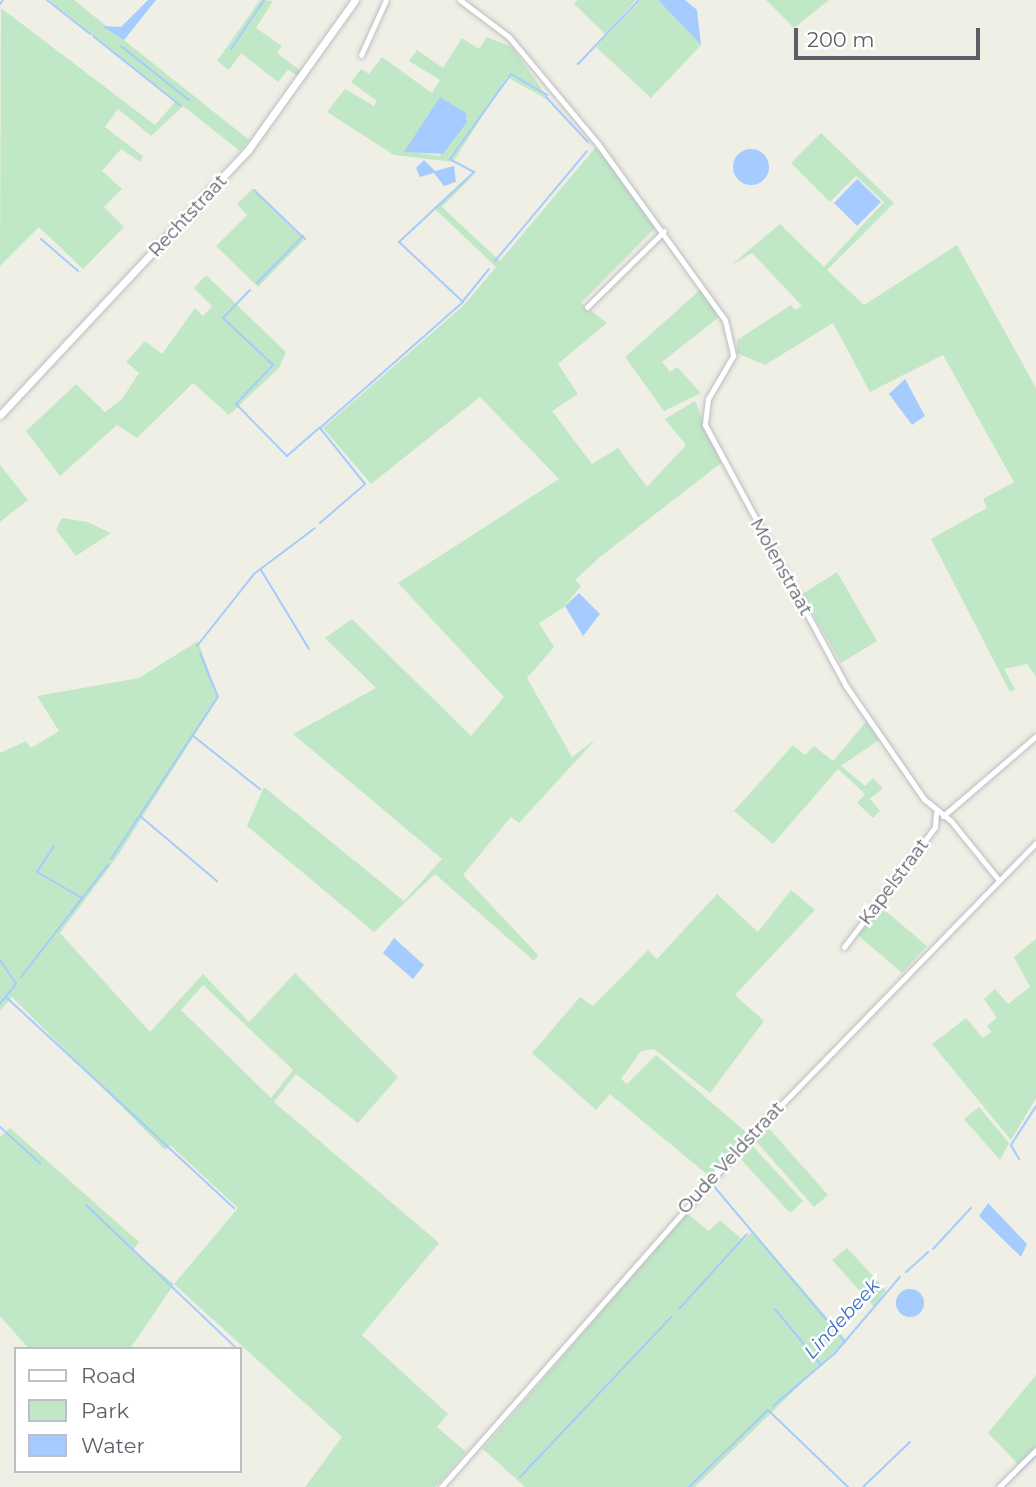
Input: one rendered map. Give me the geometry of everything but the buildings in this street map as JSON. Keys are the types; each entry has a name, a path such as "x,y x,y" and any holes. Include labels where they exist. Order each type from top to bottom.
{"street":[{"name":"Rechtstraat","path":"0,415 247,150 355,0"},
{"path":"361,55 386,0"},
{"name":"Molenstraat","path":"460,0 509,37 664,232 725,320 734,347 704,409 705,425 846,687 940,815 998,879"},
{"path":"587,307 664,232"},
{"name":"Kapelstraat","path":"844,947 935,827 940,815 1036,736"},
{"name":"Oude Veldstraat","path":"441,1487 751,1135 1036,843"},
{"path":"999,1487 1036,1450"}],"green space":[{"path":"49,0 74,0 249,140 240,151 183,106 151,136 118,109 105,127 143,156 140,162 121,149 102,171 122,189 104,207 124,227 83,269 39,227 0,266 1,8 155,125 176,101"},
{"path":"260,0 273,1 256,28 282,46 277,53 301,71 298,76 288,70 278,82 241,53 229,70 217,61"},
{"path":"577,0 636,0 605,34 574,4"},
{"path":"641,0 658,0 701,45 651,98 596,47"},
{"path":"766,0 829,0 794,28"},
{"path":"487,37 512,47 550,101 507,77 453,162 394,155 327,112 345,89 374,106 377,101 351,82 361,69 369,74 382,57 432,93 440,80 409,61 417,50 443,68 462,38 479,49","holes":["469,118 440,156 405,151"]},
{"path":"821,133 894,203 827,270 864,305 957,245 1036,388 1036,677 1027,664 1004,669 1015,689 1010,692 931,539 987,508 983,499 1014,482 943,355 870,392 833,323 765,365 737,353 737,340 791,305 795,310 802,306 752,253 730,266 780,224 824,267 884,202 856,176 830,202 791,163"},
{"path":"596,147 656,227 581,303 607,323 558,364 578,394 552,411 592,464 618,448 647,487 686,445 665,419 695,401 721,463 600,557 575,580 581,586 563,608 539,623 554,647 527,678 572,757 596,739 519,823 511,817 463,875 538,955 534,961 435,874 374,932 247,826 264,787 404,901 442,859 293,734 376,688 325,638 352,619 471,736 504,697 398,583 559,479 480,397 371,484 323,428 464,305 496,267 434,208 479,170 442,207 500,261"},
{"path":"252,189 304,240 258,287 216,246 247,215 237,204"},
{"path":"206,275 286,352 279,368 229,415 193,383 137,438 117,425 60,476 26,431 76,384 105,412 122,399 139,373 126,362 145,341 162,354 195,308 203,316 212,306 194,288"},
{"path":"700,290 719,317 662,362 670,372 677,367 701,393 664,411 625,357"},
{"path":"0,465 28,500 0,522"},
{"path":"62,518 87,522 111,533 76,556 56,530"},
{"path":"837,572 877,641 841,663 802,594"},
{"path":"198,641 218,698 117,857 60,933 150,1032 203,974 249,1022 295,973 398,1077 358,1123 296,1074 274,1102 439,1243 362,1335 448,1414 437,1427 466,1452 435,1487 305,1487 342,1437 174,1284 238,1208 170,1145 165,1150 12,997 0,1011 0,753 26,741 31,748 59,731 37,696 139,678","holes":["203,985 293,1070 271,1098 181,1010"]},
{"path":"866,722 879,740 841,766 865,786 873,778 883,788 870,799 880,811 873,818 857,803 865,794 838,769 773,844 734,811 793,745 805,755 814,746 833,761"},
{"path":"791,890 815,910 735,995 764,1021 710,1093 654,1049 641,1051 621,1079 627,1084 656,1055 747,1133 709,1176 610,1094 596,1110 532,1053 580,997 593,1006 648,950 657,959 717,894 758,932"},
{"path":"881,907 927,946 902,973 858,935"},
{"path":"1036,939 1036,1098 1011,1140 932,1044 966,1018 983,1038 991,1032 987,1026 997,1018 984,999 995,989 1008,1004 1030,987 1014,957"},
{"path":"979,1107 1009,1143 1000,1160 964,1119"},
{"path":"766,1125 828,1195 814,1207 754,1139"},
{"path":"10,1128 139,1242 133,1250 174,1284 131,1347 27,1347 0,1316 0,1137"},
{"path":"750,1143 803,1201 790,1213 738,1156"},
{"path":"686,1213 709,1231 720,1220 743,1240 753,1231 846,1340 695,1487 525,1487 483,1449"},
{"path":"847,1248 886,1290 874,1307 832,1260"},
{"path":"1036,1375 1036,1447 1018,1464 988,1433"}],"water":[{"path":"148,0 156,0 124,40 102,26 121,27"},
{"path":"658,0 685,0 697,10 701,45"},
{"path":"440,97 466,113 467,122 443,154 404,152"},
{"path":"751,149 764,154 769,167 764,180 751,185 738,180 733,167 738,154"},
{"path":"424,160 435,171 454,166 456,182 444,186 434,173 420,177 416,168"},
{"path":"857,179 881,202 857,226 834,203"},
{"path":"905,379 925,416 912,425 889,394"},
{"path":"579,593 600,614 583,636 565,606"},
{"path":"394,938 424,965 413,979 383,953"},
{"path":"988,1203 1027,1244 1021,1257 979,1216"},
{"path":"910,1289 920,1293 924,1303 920,1313 910,1317 900,1313 896,1303 900,1293"}],"waterway":[{"path":"0,4 3,0"},
{"path":"47,0 90,34"},
{"path":"231,49 264,0"},
{"path":"578,64 639,0"},
{"path":"93,36 181,106"},
{"path":"121,46 189,100"},
{"path":"320,523 365,484 320,428 463,302 399,242 474,172 450,159 511,74 547,95"},
{"path":"546,97 588,142"},
{"path":"495,261 587,151"},
{"path":"254,190 305,239"},
{"path":"257,283 303,236"},
{"path":"41,239 78,271"},
{"path":"463,301 489,269"},
{"path":"250,290 223,318 273,365 236,404 287,456 319,428"},
{"path":"197,646 254,574 315,528"},
{"path":"261,570 309,649"},
{"path":"111,859 218,697 200,653"},
{"path":"192,735 260,789"},
{"path":"140,816 217,881"},
{"path":"54,846 37,872 82,898"},
{"path":"21,977 108,865"},
{"path":"0,960 16,984 0,1004"},
{"path":"6,997 234,1208"},
{"name":"Lindebeek","path":"1019,1159 1011,1145 1036,1106"},
{"path":"0,1127 41,1164"},
{"path":"712,1184 845,1342"},
{"path":"86,1205 235,1347"},
{"name":"Lindebeek","path":"933,1249 971,1208"},
{"path":"679,1309 747,1234"},
{"name":"Lindebeek","path":"906,1272 928,1252"},
{"name":"Lindebeek","path":"773,1406 835,1353 900,1277"},
{"path":"775,1309 821,1365"},
{"path":"520,1477 672,1316"},
{"name":"Lindebeek","path":"689,1487 768,1410 848,1487"},
{"path":"863,1487 910,1442"},
{"path":"1017,1474 1036,1455"}]}
